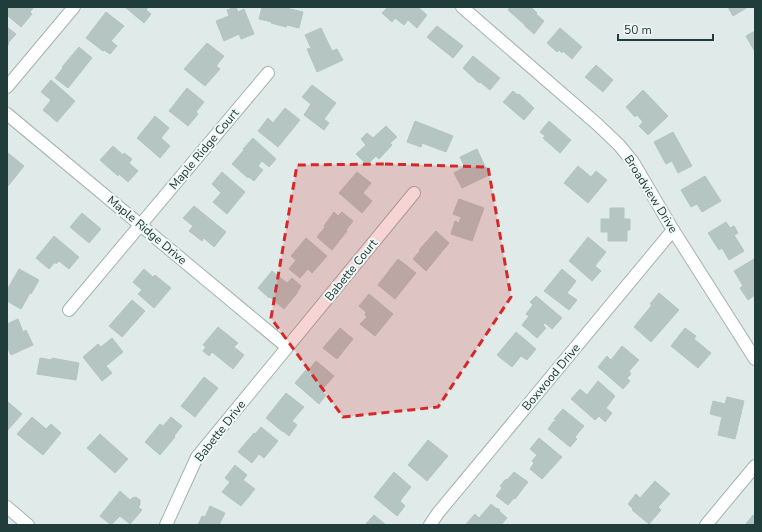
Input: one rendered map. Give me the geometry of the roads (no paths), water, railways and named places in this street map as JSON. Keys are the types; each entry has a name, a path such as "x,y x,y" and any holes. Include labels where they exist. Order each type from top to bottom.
{"street":[{"path":"7,88 74,7"},
{"name":"Broadview Drive","path":"462,7 591,118 619,145 636,167 673,230 755,360"},
{"name":"Maple Ridge Court","path":"69,310 268,73"},
{"name":"Maple Ridge Drive","path":"7,114 288,347"},
{"name":"Babette Court","path":"288,347 414,193"},
{"name":"Boxwood Drive","path":"430,525 438,513 673,230"},
{"name":"Babette Drive","path":"166,525 197,457 288,347"},
{"path":"706,525 755,466"},
{"path":"7,507 28,525"}]}
